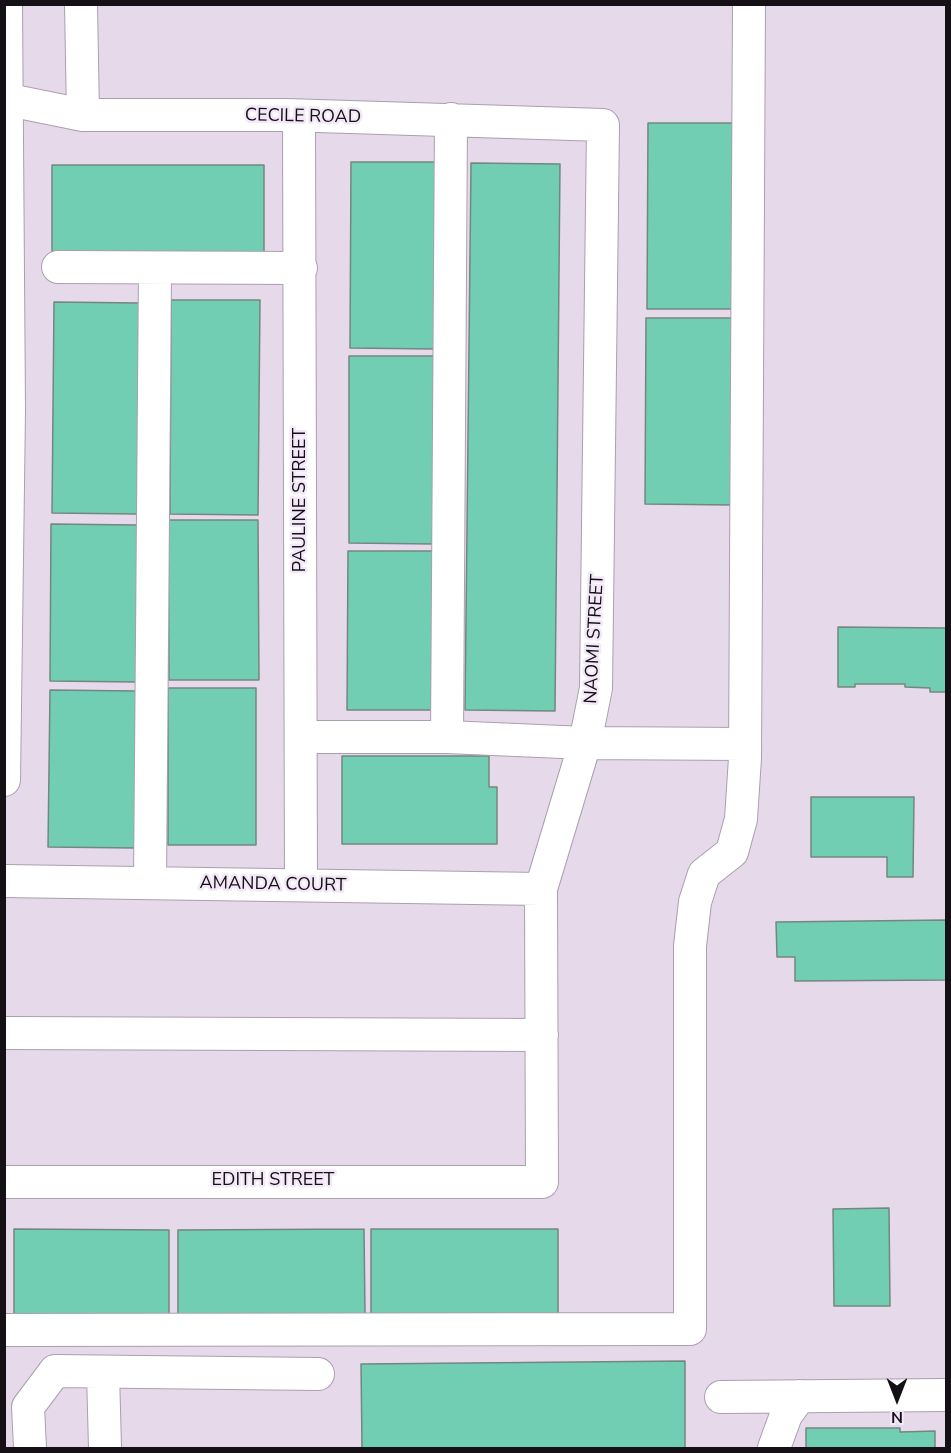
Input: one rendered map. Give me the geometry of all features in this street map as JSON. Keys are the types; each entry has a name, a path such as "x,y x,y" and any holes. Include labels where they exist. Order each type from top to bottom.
{"street":[{"path":"4,780 7,410 6,4"},
{"path":"81,4 83,115"},
{"path":"4,1330 690,1329 690,946 695,902 704,874 732,852 741,819 745,744 751,13 749,4"},
{"name":"CECILE ROAD","path":"5,99 83,115 299,116 603,125"},
{"name":"PAULINE STREET","path":"299,116 301,885"},
{"path":"447,737 451,119"},
{"name":"NAOMI STREET","path":"542,1182 541,889 585,743 596,688 603,125"},
{"path":"58,267 300,268"},
{"path":"150,883 155,269"},
{"path":"300,737 447,737 585,743 745,744"},
{"name":"AMANDA COURT","path":"4,881 541,889"},
{"path":"4,1033 542,1035"},
{"name":"EDITH STREET","path":"4,1182 542,1182"},
{"path":"30,1449 28,1407 55,1371 318,1374"},
{"path":"103,1372 105,1449"},
{"path":"721,1397 946,1395"},
{"path":"774,1449 786,1415 800,1396"}],"building":[{"path":"648,123 734,123 733,309 647,309"},
{"path":"351,162 436,162 435,349 350,348"},
{"path":"471,163 560,164 555,711 465,710"},
{"path":"52,165 264,165 264,252 52,252"},
{"path":"171,300 260,300 258,515 170,514"},
{"path":"54,302 140,303 138,514 52,513"},
{"path":"646,318 733,318 732,505 645,504"},
{"path":"349,356 435,356 434,544 349,543"},
{"path":"168,520 258,520 259,680 169,680"},
{"path":"51,524 137,525 137,682 50,681"},
{"path":"348,551 434,551 433,710 347,710"},
{"path":"838,627 946,628 946,692 930,692 930,688 905,687 905,684 855,684 855,687 838,687"},
{"path":"168,688 256,688 256,845 168,845"},
{"path":"50,690 136,691 135,848 48,847"},
{"path":"342,756 489,756 489,787 497,787 497,844 342,844"},
{"path":"811,797 914,797 913,877 887,877 887,857 811,857"},
{"path":"946,920 946,980 795,981 795,957 777,957 776,922"},
{"path":"889,1208 890,1306 834,1306 833,1209"},
{"path":"14,1229 169,1230 169,1316 14,1316"},
{"path":"364,1229 365,1314 178,1315 178,1230"},
{"path":"371,1229 558,1229 558,1315 371,1314"},
{"path":"685,1361 685,1448 362,1448 361,1364"},
{"path":"806,1428 900,1428 900,1432 935,1431 935,1448 806,1448"}]}
